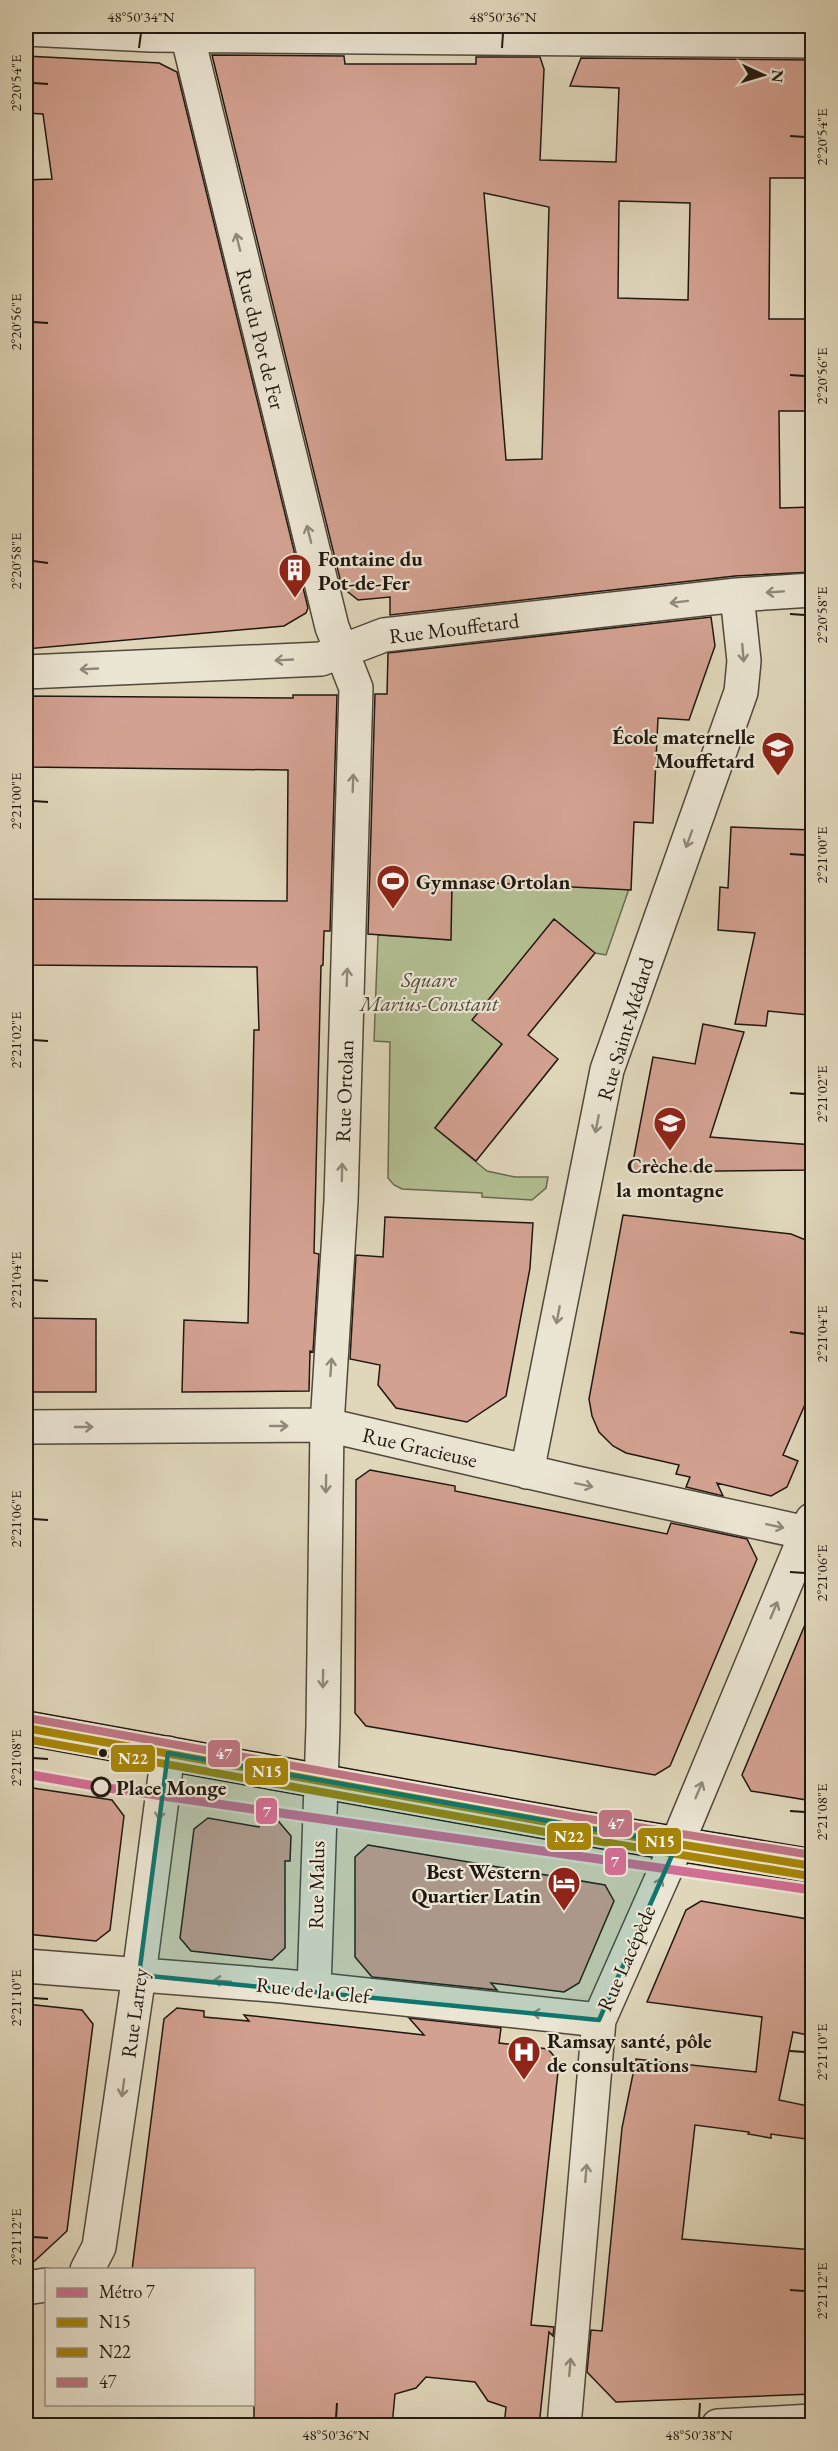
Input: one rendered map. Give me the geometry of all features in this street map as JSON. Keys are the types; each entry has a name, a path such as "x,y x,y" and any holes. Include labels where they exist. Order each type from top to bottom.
{"street":[{"path":"26,29 674,32 813,41"},
{"name":"Rue du Pot de Fer","path":"186,30 332,627 341,651"},
{"name":"Rue Mouffetard","path":"26,672 321,658 384,635 737,595 813,590"},
{"name":"Rue Saint-Médard","path":"527,1472 607,1070 741,692 744,661 737,595"},
{"name":"Rue Ortolan","path":"327,1425 341,1201 356,688 341,651"},
{"path":"320,1780 327,1425"},
{"name":"Rue Gracieuse","path":"26,1427 327,1425 527,1472 810,1527"},
{"name":"Rue Lacépède","path":"564,2426 599,2020 810,1527"},
{"path":"26,1728 676,1844 813,1866"},
{"name":"Rue Larrey","path":"88,2268 99,2247 139,1975 168,1753"},
{"name":"Rue Malus","path":"314,1989 320,1780"},
{"name":"Rue de la Clef","path":"26,1966 314,1989 599,2020"},
{"path":"26,2288 45,2285"},
{"path":"718,2426 813,2421"}],"highlighted area":[{"path":"168,1753 677,1844 599,2020 139,1975"}],"green space":[{"name":"Square Marius-Constant","path":"452,881 629,889 606,955 595,953 554,919 473,1020 502,1044 435,1128 487,1171 515,1177 548,1177 546,1188 532,1200 482,1197 482,1193 402,1189 388,1178 390,1042 374,1041 378,935 450,940"}],"building":[{"path":"212,55 344,56 345,64 476,64 476,57 540,57 544,69 540,160 616,162 619,88 570,86 581,58 813,60 813,178 770,178 769,319 813,319 813,411 779,411 780,508 813,507 813,572 735,576 390,615 390,597 358,600 342,587","holes":["484,193 549,207 542,459 506,460","619,201 690,203 688,300 618,298"]},
{"path":"26,56 159,63 177,72 308,608 306,613 284,626 26,649 26,180 52,179 43,114 26,113"},
{"path":"711,617 715,646 689,720 658,718 653,823 634,822 631,890 452,881 451,940 368,934 375,694 387,694 388,653"},
{"path":"293,695 337,695 330,931 324,931 323,965 321,966 314,1253 319,1254 313,1352 310,1351 309,1391 182,1392 184,1320 248,1323 254,1030 259,1030 257,967 26,965 26,899 287,901 288,770 26,767 26,696 293,698"},
{"path":"731,827 813,830 813,1013 808,1013 808,1015 768,1011 766,1026 735,1024 755,933 718,930 720,887 728,888"},
{"path":"554,919 595,953 528,1035 558,1059 476,1161 435,1128 502,1044 472,1020"},
{"path":"703,1024 744,1032 710,1137 813,1145 813,1170 631,1172 653,1057 695,1064"},
{"path":"623,1215 791,1234 813,1243 813,1386 783,1455 798,1461 787,1487 771,1496 717,1483 723,1496 686,1487 690,1477 676,1474 679,1465 626,1453 613,1446 599,1432 592,1416 589,1399"},
{"path":"385,1217 533,1223 530,1268 506,1396 467,1422 396,1408 378,1385 380,1365 350,1359 356,1255 383,1257"},
{"path":"26,1318 96,1319 96,1392 26,1392"},
{"path":"370,1470 455,1486 455,1491 667,1534 671,1523 747,1539 757,1559 670,1766 655,1775 366,1726 355,1713 356,1480"},
{"path":"812,1608 813,1801 751,1791 742,1775"},
{"path":"26,1787 112,1800 124,1816 110,1930 96,1941 26,1934"},
{"path":"263,1803 291,1836 290,1861 285,1861 285,1948 272,1960 191,1951 180,1938 194,1829 208,1818 259,1827"},
{"path":"368,1845 605,1885 614,1901 579,1983 564,1992 491,1983 497,1990 372,1977 355,1957 355,1857"},
{"path":"701,1901 813,1920 813,2036 793,2032 779,2100 813,2107 813,2140 771,2134 771,2138 748,2134 749,2132 695,2125 682,2239 813,2250 813,2394 616,2402 587,2372 591,2330 602,2331 622,2128 636,2059 756,2072 762,2017 647,2002 686,1910"},
{"path":"26,2004 82,2010 93,2024 67,2231 26,2269"},
{"path":"177,2008 204,2011 204,2017 249,2021 244,2015 424,2035 409,2018 501,2028 499,2043 548,2049 559,2062 531,2325 554,2327 553,2336 549,2332 539,2426 504,2426 506,2407 488,2401 475,2382 426,2377 416,2388 395,2394 392,2426 254,2426 255,2268 132,2268 164,2019"}],"metro line":[{"name":"7","path":"26,1774 101,1787 812,1890"}],"transit line":[{"name":"47","path":"28,1718 577,1817 812,1855"},
{"name":"N15","path":"26,1728 575,1827 812,1866"},
{"name":"N22","path":"26,1739 573,1837 810,1876"}],"place":[{"name":"Fontaine du Pot-de-Fer","path":"295,599"},
{"name":"École maternelle Mouffetard","path":"778,777"},
{"name":"Gymnase Ortolan","path":"393,910"},
{"name":"Crèche de la montagne","path":"670,1152"},
{"name":"Place Monge","path":"101,1787"},
{"name":"Best Western Quartier Latin","path":"564,1912"},
{"name":"Ramsay santé, pôle de consultations","path":"524,2081"}]}
